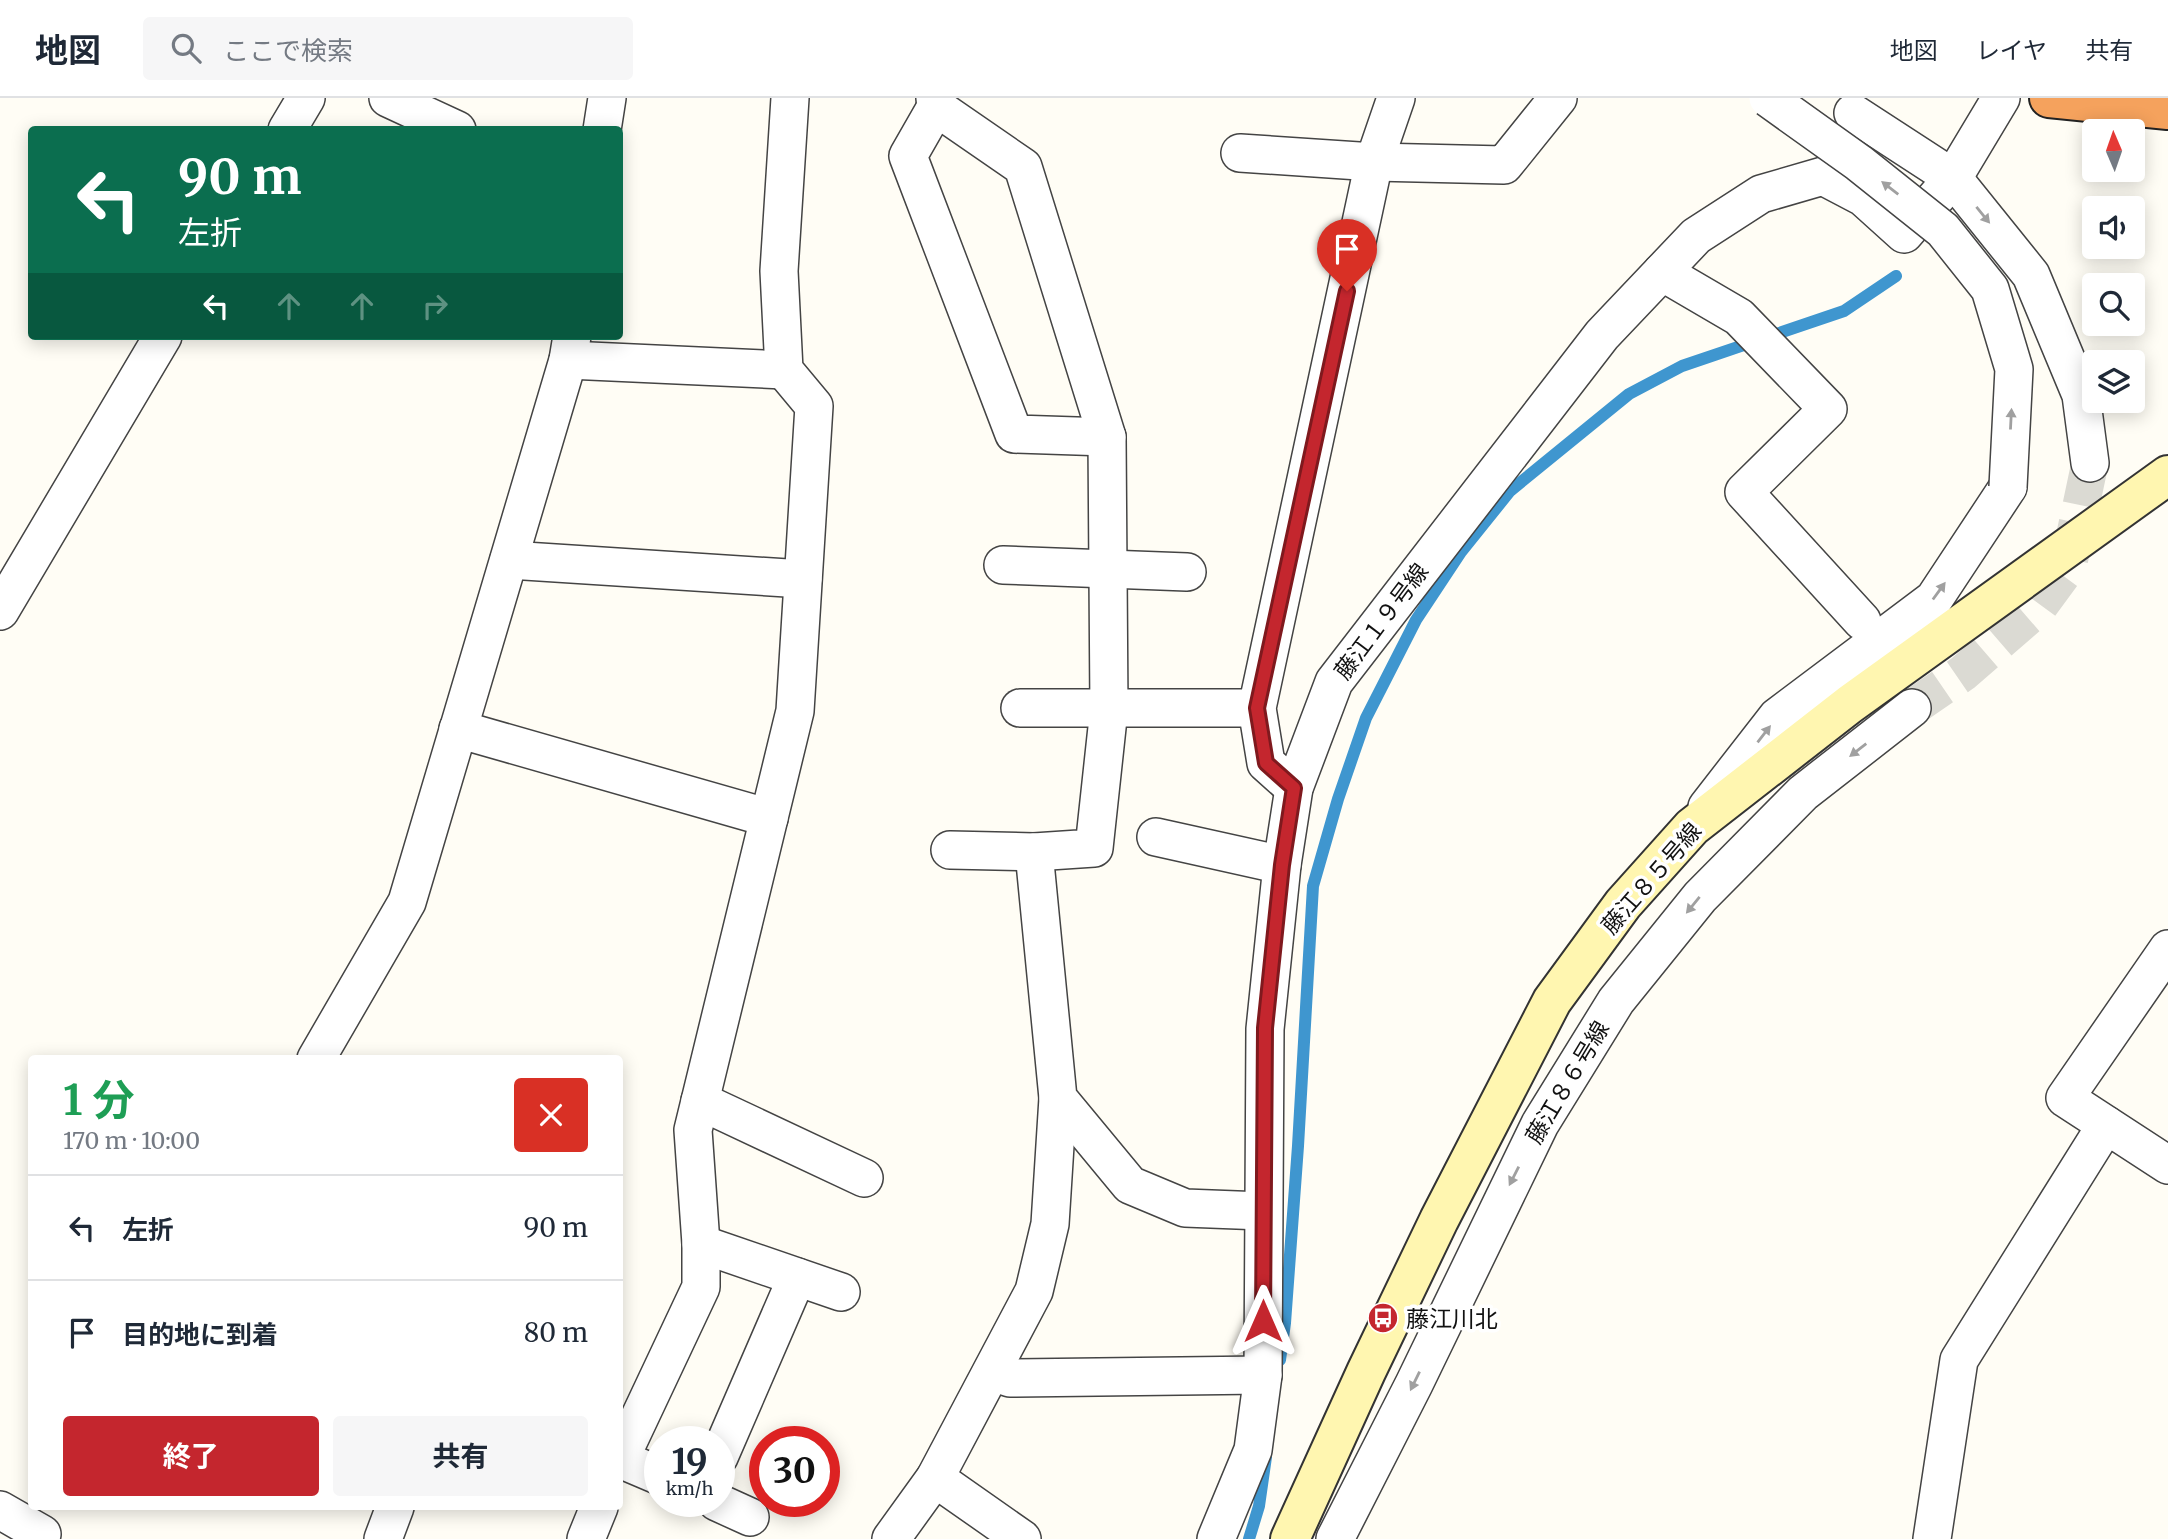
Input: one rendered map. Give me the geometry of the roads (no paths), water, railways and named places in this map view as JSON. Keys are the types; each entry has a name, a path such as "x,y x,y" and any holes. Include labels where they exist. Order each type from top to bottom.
{"highway":[{"path":"2049,98 2168,110"}],"street":[{"path":"289,126 306,98"},
{"path":"388,98 448,126"},
{"path":"603,126 607,98"},
{"path":"623,1453 701,1287 701,1244 693,1130 795,711 814,406 784,370 779,271 790,98"},
{"path":"1294,788 1266,763 1257,708 1374,162 1396,98"},
{"path":"1240,153 1374,162 1504,165 1559,98"},
{"path":"1692,827 1777,717 1934,599 2008,487 2014,369 1990,289 1943,230 1859,163 1769,98"},
{"name":"藤江１９号線","path":"1216,1539 1253,1450 1263,1375 1265,1028 1282,865 1294,788 1334,682 1602,335 1696,236 1761,194 1823,176 1863,197 1904,234 1953,178 2001,98"},
{"path":"950,850 1034,852 1094,848 1109,709 1107,437 1023,167 936,103 908,156 1014,434 1107,437"},
{"path":"1853,113 1953,178 2031,275 2081,395 2090,463"},
{"path":"1662,272 1739,317 1828,409 1744,492 1862,621"},
{"path":"0,611 161,340"},
{"path":"318,1055 407,902 570,348 784,370"},
{"name":"藤江８５号線","path":"1290,1539 1439,1220 1552,1001 1623,904 1692,827 1850,704 2168,475"},
{"path":"509,560 803,579"},
{"path":"1003,565 1187,572"},
{"path":"1020,708 1257,708"},
{"name":"藤江８６号線","path":"1335,1539 1414,1384 1540,1124 1616,1001 1700,897 1794,802 1912,708"},
{"path":"458,729 769,818"},
{"path":"1156,837 1282,865"},
{"path":"891,1539 935,1478 1034,1291 1050,1224 1058,1098 1034,852"},
{"path":"2168,949 2065,1098 2168,1165"},
{"path":"1058,1098 1130,1185 1185,1208 1263,1211"},
{"path":"700,1101 864,1178"},
{"path":"1932,1539 1959,1360 2106,1125"},
{"path":"701,1244 841,1292"},
{"path":"732,1426 797,1277"},
{"path":"992,1372 1010,1378 1263,1375"},
{"path":"623,1460 644,1469"},
{"path":"935,1478 1022,1539"},
{"path":"0,1510 47,1527"},
{"path":"383,1539 394,1510"},
{"path":"586,1539 598,1510"}],"waterway":[{"path":"1280,1360 1298,1146 1313,886 1338,799 1366,718 1416,620 1461,552 1510,491 1629,394 1682,366 1844,311 1896,276"},
{"path":"1249,1539 1259,1506 1266,1457"}],"tunnel":[{"path":"1912,708 1963,673 2038,608 2068,567 2090,463"}],"place":[{"name":"藤江川北","path":"1383,1318"}]}
